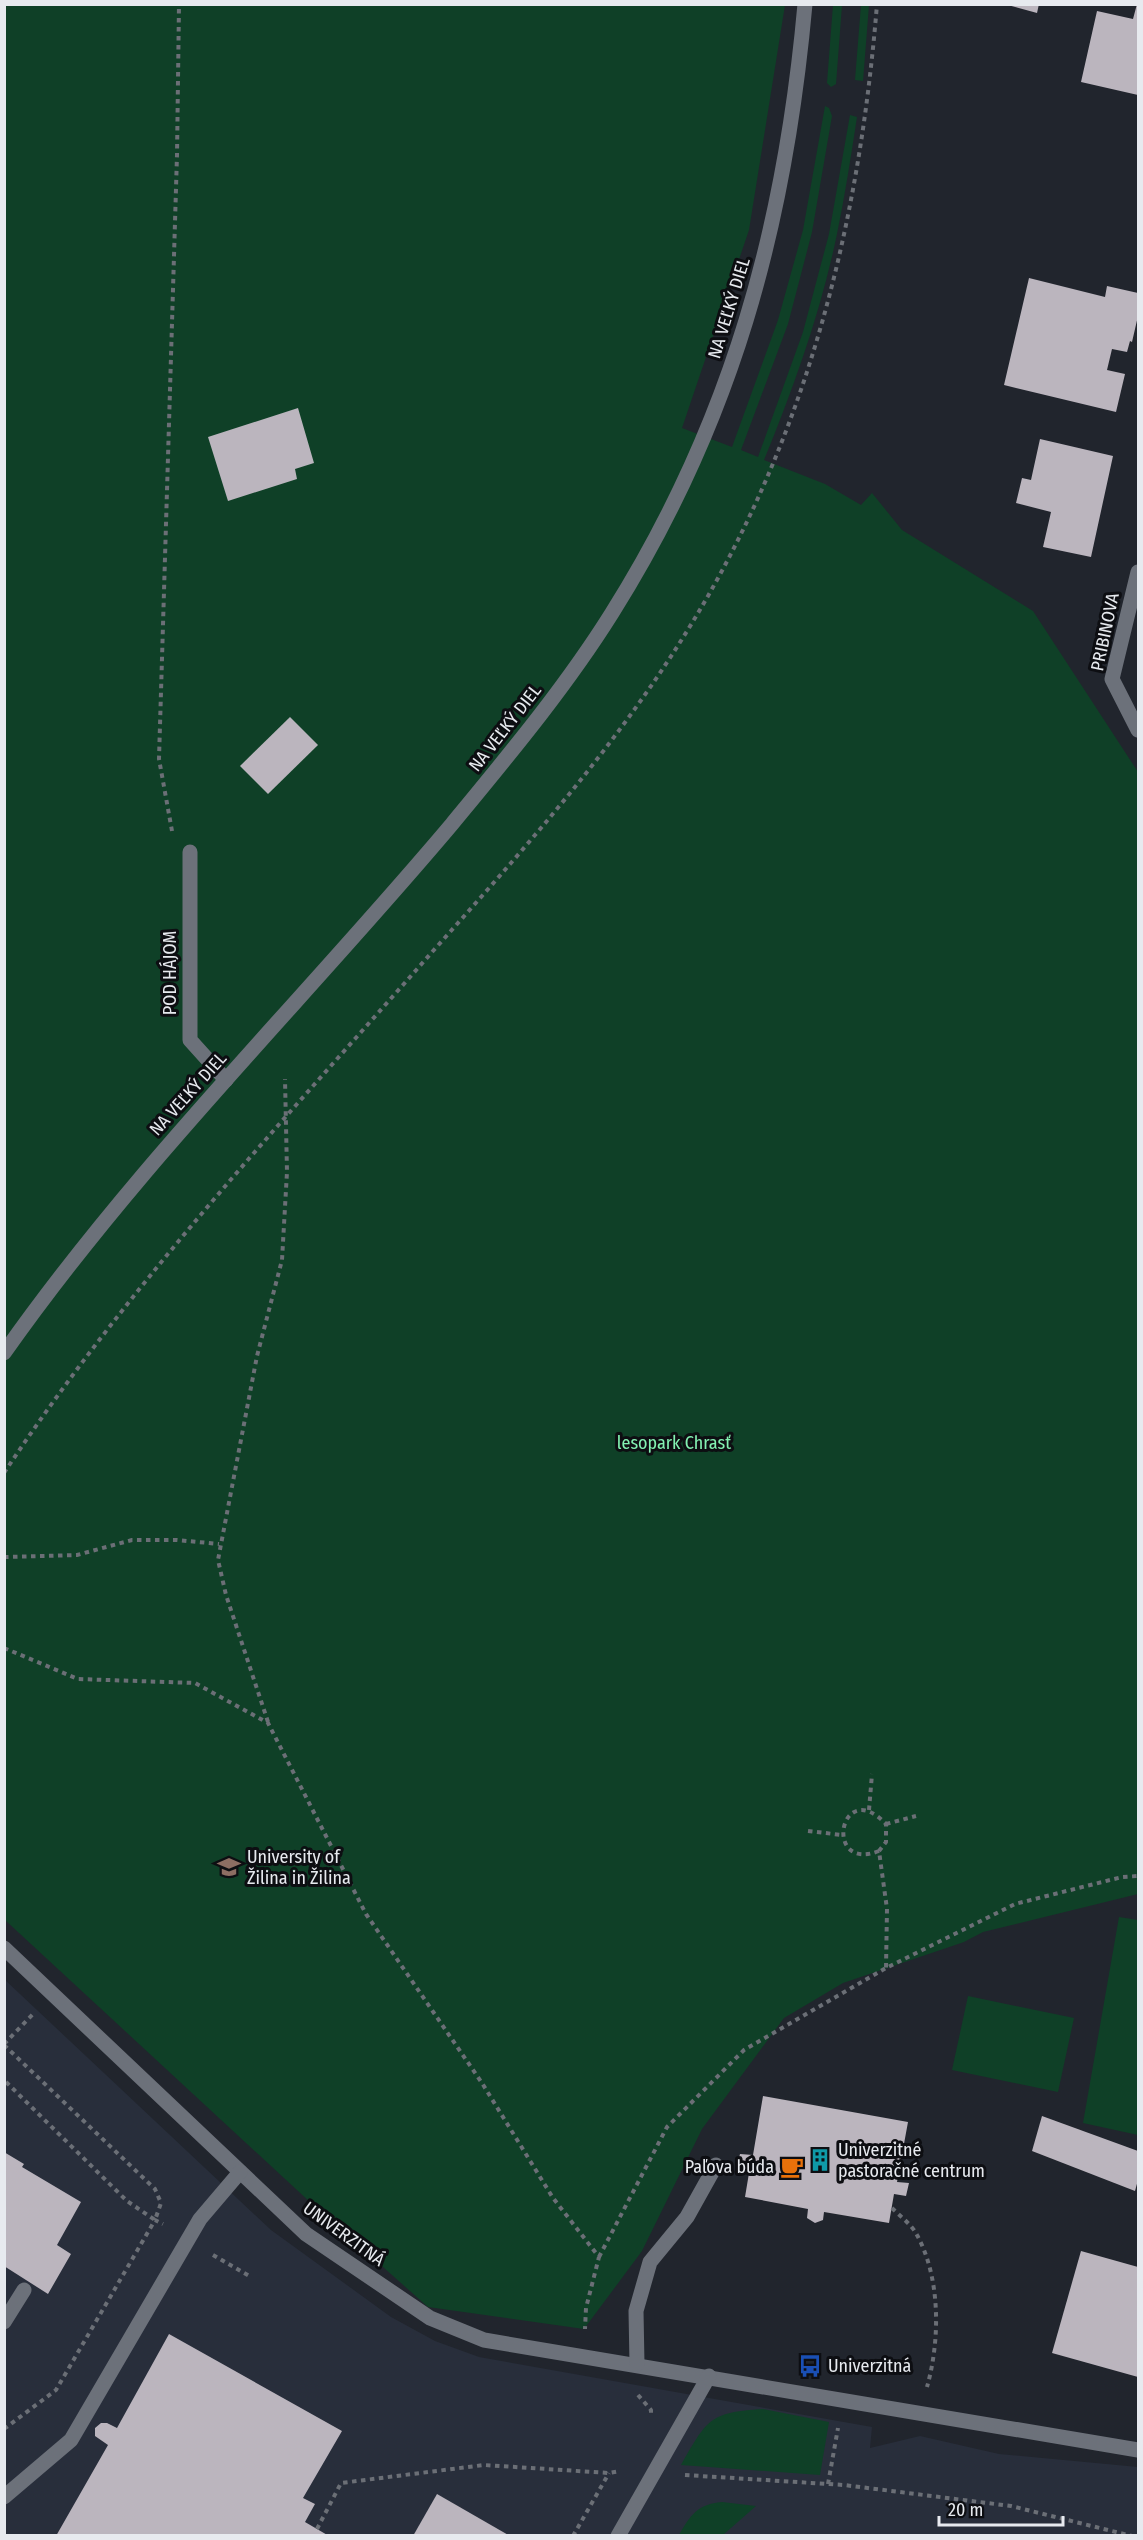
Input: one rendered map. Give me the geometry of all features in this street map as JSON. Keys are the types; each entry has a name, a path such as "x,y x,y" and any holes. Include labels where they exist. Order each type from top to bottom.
{"street":[{"name":"NA VEĽKÝ DIEL","path":"4,1353 52,1285 154,1162 407,877 507,758 600,632 655,538 694,462 734,362 766,256 786,161 805,4"},
{"name":"PRIBINOVA","path":"1138,572 1112,679 1138,730"},
{"name":"POD HÁJOM","path":"190,852 190,1040 226,1080"},
{"name":"UNIVERZITNÁ","path":"4,1948 306,2234 430,2318 484,2340 709,2376 1138,2450"},
{"path":"637,2364 636,2311 650,2262 687,2217 716,2165"},
{"path":"4,2497 71,2440 200,2219 240,2172"},
{"path":"4,2322 24,2290"},
{"path":"618,2535 709,2376"}],"path":[{"path":"179,4 176,190 159,759 170,829 190,852"},
{"path":"285,1079 287,1172 282,1260 257,1356 219,1544 218,1560 226,1595 268,1723 366,1914 482,2084 554,2199 599,2257"},
{"path":"4,1557 77,1555 132,1540 177,1540 219,1544"},
{"path":"4,1648 78,1679 195,1683 268,1723"},
{"path":"869,1810 872,1774"},
{"path":"874,1811 886,1824 886,1842 879,1851 868,1855 856,1854 846,1846 842,1835 844,1821 854,1812 874,1811"},
{"path":"886,1824 916,1816"},
{"path":"808,1831 842,1835"},
{"path":"879,1851 887,1909 886,1968"},
{"path":"583,2356 586,2308 599,2257 667,2127 744,2050 886,1968 1015,1904 1122,1877 1138,1876"},
{"path":"4,2080 127,2201 155,2220 161,2203 155,2189 4,2044 53,1993"},
{"path":"892,2208 916,2233 929,2261 935,2309 935,2359 920,2414"},
{"path":"637,2364 639,2398 651,2410 651,2419"},
{"path":"317,2529 341,2483 484,2465 609,2473 629,2466 624,2476"},
{"path":"573,2535 609,2473"},
{"path":"655,2473 844,2485 1011,2506 1132,2535"}],"shaded area":[{"path":"4,1979 271,2230 391,2317 435,2341 479,2357 872,2427 870,2448 920,2436 999,2454 1138,2467 1138,2535 5,2535"}],"green space":[{"name":"lesopark Chrasť","path":"4,5 785,5 749,230 682,428 732,447 778,320 803,230 825,106 829,108 832,116 812,232 788,324 741,450 758,457 803,332 829,234 850,115 857,117 840,219 823,292 796,377 764,460 825,484 861,505 872,493 902,530 1033,611 1138,772 1138,1894 983,1932 964,1942 843,1983 784,2018 702,2129 642,2251 584,2329 428,2307 311,2203 5,1920"},
{"path":"833,5 842,5 836,84 831,87 827,83"},
{"path":"861,5 869,5 863,81 855,80"},
{"path":"1119,1917 1138,1920 1138,2135 1083,2123"},
{"path":"968,1996 1074,2018 1058,2092 952,2070"},
{"path":"763,2409 829,2422 820,2475 681,2465 704,2428 712,2421 731,2413"},
{"path":"722,2502 756,2506 723,2535 679,2535 687,2522 701,2508"}],"building":[{"path":"1004,4 1039,4 1037,13"},
{"path":"1137,4 1138,95 1081,82 1097,11 1133,19"},
{"path":"1029,278 1105,297 1107,286 1138,293 1138,316 1132,342 1130,341 1127,352 1112,349 1107,370 1125,374 1116,412 1004,385"},
{"path":"298,408 314,463 295,469 297,479 228,501 208,437"},
{"path":"1040,439 1113,456 1091,557 1043,547 1051,512 1016,503 1022,478 1031,480"},
{"path":"290,717 318,745 268,794 240,766"},
{"name":"Univerzitné pastoračné centrum","path":"763,2096 908,2122 897,2182 909,2183 906,2196 894,2194 889,2223 824,2212 823,2220 815,2223 807,2218 808,2209 745,2197 750,2167 737,2165 740,2154 753,2155"},
{"path":"1042,2116 1138,2151 1138,2180 1135,2191 1032,2151"},
{"path":"4,2152 24,2164 22,2167 81,2202 57,2245 71,2254 48,2294 4,2266"},
{"path":"1081,2251 1138,2267 1138,2377 1052,2353"},
{"path":"169,2334 342,2431 303,2498 315,2504 305,2522 329,2536 56,2536 108,2445 95,2436 95,2428 101,2423 107,2423 117,2428"},
{"path":"437,2494 510,2536 413,2536"}],"place":[{"name":"University of Žilina in Žilina","path":"229,1867"},
{"name":"Univerzitné pastoračné centrum","path":"820,2160"},
{"name":"Paľova búda","path":"792,2167"},
{"name":"Univerzitná","path":"810,2366"}]}
